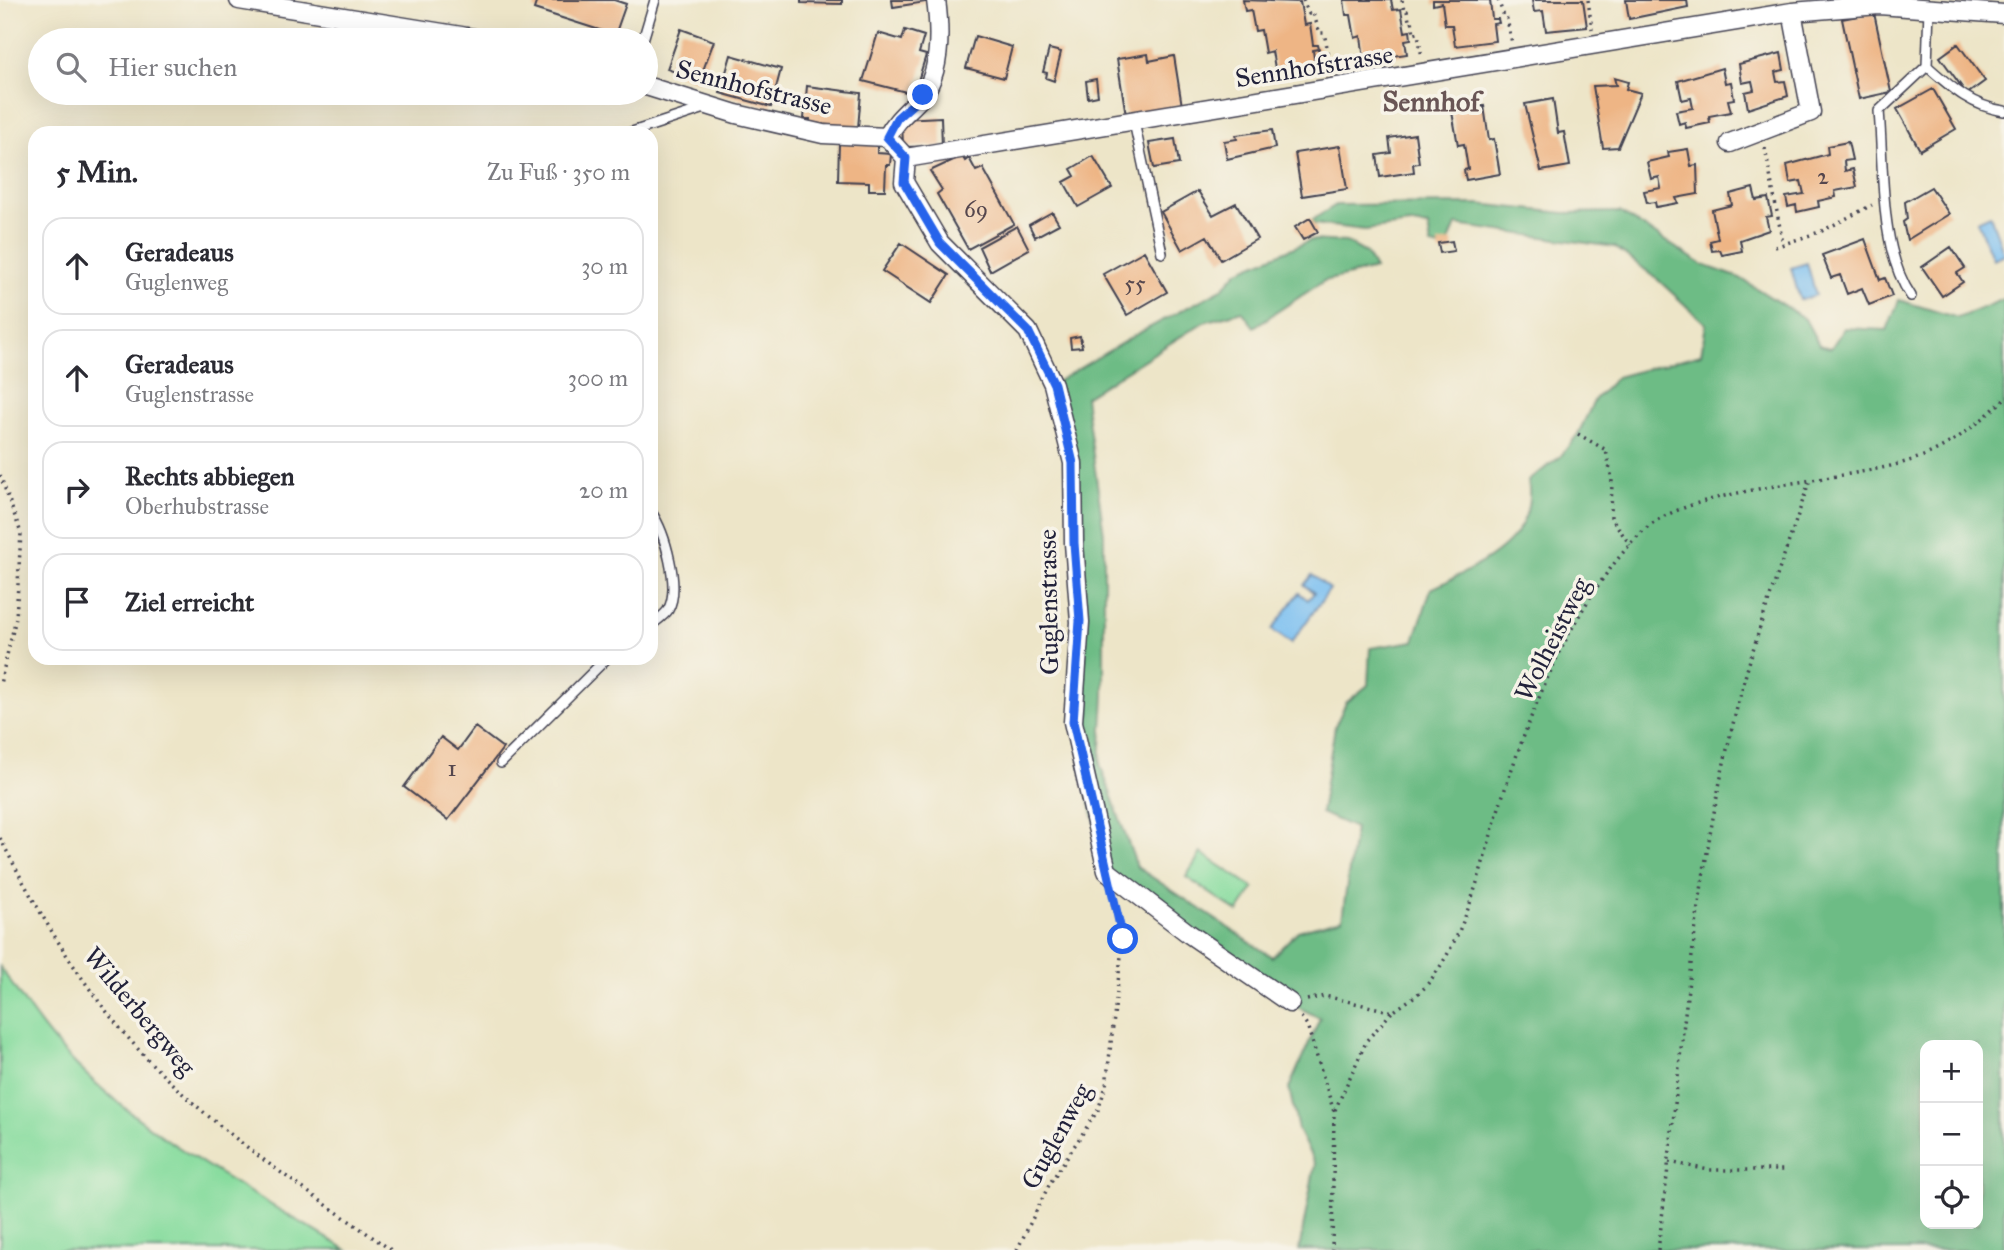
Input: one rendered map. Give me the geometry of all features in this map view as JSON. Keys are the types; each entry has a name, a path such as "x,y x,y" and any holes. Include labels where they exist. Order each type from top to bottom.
{"street":[{"path":"239,0 412,28"},
{"path":"906,158 887,137 897,118 923,95 931,76 939,36 936,0"},
{"name":"Sennhofstrasse","path":"906,158 1792,12 1844,6 1929,4 2004,13"},
{"path":"1730,144 1811,112 1792,12"},
{"name":"Sennhofstrasse","path":"658,90 710,106 824,134 887,137"},
{"name":"Guglenstrasse","path":"906,158 904,182 940,243 1028,331 1054,384 1073,463 1074,543 1080,621 1073,722 1107,871"},
{"path":"1107,871 1178,926 1290,1003"}],"lane":[{"path":"647,28 655,0"},
{"path":"1911,296 1903,285 1890,248 1879,111 1927,66 1929,4"},
{"path":"1927,66 1975,105 2004,111"},
{"path":"650,126 710,106"},
{"path":"1134,122 1161,253"},
{"path":"658,523 674,582 668,610 658,619"},
{"path":"501,764 600,665"}],"path":[{"path":"1304,0 1309,13 1313,13 1320,33 1324,33 1331,64"},
{"path":"1402,0 1404,11 1408,11 1409,20 1412,20 1414,34 1418,33 1420,51"},
{"path":"1498,0 1511,36"},
{"path":"1588,0 1590,16"},
{"path":"1749,136 1752,151 1767,148 1783,244"},
{"path":"1775,247 1822,230 1886,197"},
{"name":"Wolheistweg","path":"1334,1112 1367,1040 1393,1012 1424,988 1449,954 1466,914 1507,784 1549,679 1580,617 1630,545 1646,528 1684,508 1913,460 1956,438 2004,399"},
{"path":"1578,433 1606,450 1612,480 1611,517 1630,545"},
{"path":"0,475 21,533 16,618 0,684"},
{"path":"1658,1250 1689,988 1713,818 1734,719 1809,482"},
{"name":"Wilderbergweg","path":"0,838 42,920 102,1005 154,1066 202,1110 391,1250"},
{"name":"Guglenweg","path":"1017,1250 1050,1183 1098,1110 1106,1086 1123,939 1107,871"},
{"path":"1318,998 1325,996 1393,1012"},
{"path":"1307,1025 1334,1112 1332,1250"},
{"path":"1669,1162 1709,1170 1784,1170"}],"green space":[{"path":"1478,204 1564,213 1620,212 1703,265 1740,278 1805,319 1819,345 1831,348 1844,328 1887,330 1899,300 1958,318 2004,299 2004,1250 1299,1250 1315,1164 1298,1130 1289,1088 1320,1018 1289,1003 1107,871 1081,766 1073,463 1053,384 1137,334 1222,289 1238,271 1311,240 1346,242 1366,253 1375,269 1324,281 1254,327 1242,311 1204,322 1085,397 1104,534 1104,696 1100,764 1137,867 1272,957 1298,931 1342,919 1355,828 1321,813 1335,726 1346,703 1368,685 1370,648 1414,641 1431,589 1484,561 1514,536 1524,520 1529,502 1528,481 1560,457 1578,434 1595,399 1617,377 1701,354 1706,324 1656,278 1615,247 1456,225 1446,248 1431,245 1428,226 1410,224 1365,230 1307,223 1336,205"},
{"path":"1201,853 1254,888 1238,912 1186,877"},
{"path":"0,967 53,1040 84,1073 118,1102 191,1156 347,1250 0,1250"}],"water":[{"path":"1990,215 2004,254 1993,259 1977,221"},
{"path":"1807,263 1816,295 1800,300 1791,268"},
{"path":"1312,575 1330,589 1291,643 1272,630 1299,593 1308,600 1314,593 1304,585"}],"building":[{"path":"537,0 614,0 626,4 617,28 593,28 534,9"},
{"path":"801,0 842,0 842,4 801,3"},
{"path":"892,0 926,0 926,2 893,7"},
{"path":"1243,0 1300,2 1304,25 1310,24 1313,45 1318,45 1319,49 1313,50 1315,67 1276,74 1272,51 1265,53 1261,30 1255,31 1251,10 1245,11"},
{"path":"1344,0 1391,0 1393,10 1401,9 1405,32 1410,31 1411,39 1405,40 1407,54 1364,60 1361,36 1355,38 1351,15 1346,15"},
{"path":"1433,0 1490,0 1492,19 1498,19 1499,23 1493,24 1495,41 1455,46 1452,25 1445,25 1442,3 1433,5"},
{"path":"1532,0 1583,0 1587,27 1546,31 1543,11 1534,12"},
{"path":"1626,0 1687,0 1688,7 1629,19"},
{"path":"1874,13 1891,92 1859,99 1842,19"},
{"path":"681,29 714,41 699,81 667,69"},
{"path":"905,30 924,36 919,53 926,55 914,94 863,81 878,33 902,40"},
{"path":"975,36 1012,47 1004,78 966,68"},
{"path":"1958,44 1985,81 1967,94 1940,57"},
{"path":"1049,49 1061,52 1054,81 1046,78 1047,73 1043,72"},
{"path":"1781,53 1784,70 1775,72 1777,82 1785,81 1788,96 1748,109 1745,92 1754,90 1752,81 1742,83 1739,64"},
{"path":"1148,54 1149,61 1174,56 1182,106 1126,115 1117,59"},
{"path":"731,55 781,69 771,107 720,93"},
{"path":"1722,68 1725,83 1731,82 1734,99 1728,100 1731,112 1709,116 1710,123 1686,128 1685,122 1679,124 1676,111 1693,108 1691,98 1682,100 1678,81"},
{"path":"1614,78 1628,82 1626,89 1641,93 1618,147 1603,148 1593,86 1616,85"},
{"path":"1096,79 1098,96 1088,98 1086,81"},
{"path":"807,86 861,93 858,128 810,123 810,119 804,119"},
{"path":"1933,89 1956,129 1920,150 1897,109"},
{"path":"1553,99 1558,133 1564,132 1570,166 1541,171 1525,104"},
{"path":"1484,106 1489,140 1494,139 1500,174 1466,180 1464,170 1468,169 1464,144 1458,145 1452,112"},
{"path":"941,117 942,146 903,147 902,119"},
{"path":"1272,130 1275,148 1227,159 1224,141 1237,139 1236,135"},
{"path":"1415,134 1419,163 1413,164 1414,172 1380,177 1377,155 1391,153 1389,138"},
{"path":"1175,139 1179,164 1154,168 1149,143"},
{"path":"1848,142 1852,160 1844,161 1845,171 1853,169 1857,187 1835,191 1836,197 1818,201 1819,207 1797,212 1796,205 1788,207 1786,197 1804,194 1801,181 1790,183 1787,165 1828,154 1827,146"},
{"path":"839,143 877,145 877,153 891,154 890,165 886,165 885,190 869,190 869,182 838,181"},
{"path":"1340,146 1347,189 1302,196 1295,153"},
{"path":"1688,149 1691,166 1697,165 1698,194 1676,198 1678,203 1656,207 1655,202 1647,203 1644,191 1661,188 1659,177 1651,179 1647,162 1669,157 1668,152"},
{"path":"962,156 965,161 969,158 976,171 983,168 1014,224 968,249 937,194 942,190 930,171"},
{"path":"1093,156 1112,188 1078,207 1064,182 1075,176 1071,169"},
{"path":"1931,187 1949,214 1907,240 1903,222 1907,219 1905,202"},
{"path":"1753,188 1756,200 1768,198 1772,216 1766,217 1769,230 1740,240 1742,251 1722,255 1720,250 1712,251 1710,241 1718,239 1712,210 1732,205 1730,194"},
{"path":"1198,191 1213,215 1236,203 1257,239 1221,260 1207,236 1182,250 1161,212"},
{"path":"1052,212 1059,224 1035,237 1029,225"},
{"path":"1310,218 1318,232 1303,240 1295,227"},
{"path":"1017,226 1029,249 990,271 979,247"},
{"path":"1865,239 1880,280 1885,278 1892,296 1869,305 1862,288 1847,294 1840,275 1831,278 1822,255"},
{"path":"1452,241 1454,251 1440,253 1438,243"},
{"path":"901,243 949,275 931,303 882,271"},
{"path":"1951,247 1965,268 1957,273 1963,282 1942,296 1922,267"},
{"path":"1144,251 1167,292 1127,315 1103,274"},
{"path":"1080,336 1082,347 1071,348 1070,338"},
{"path":"475,727 503,748 448,820 404,787 441,737 458,750"}],"district":[{"name":"Sennhof","path":"1431,101"}],"route":[{"path":"923,95 897,118 887,137 906,158 903,168 904,182 940,243 1028,331 1054,384 1073,463 1074,543 1080,621 1073,722 1123,939"}]}
